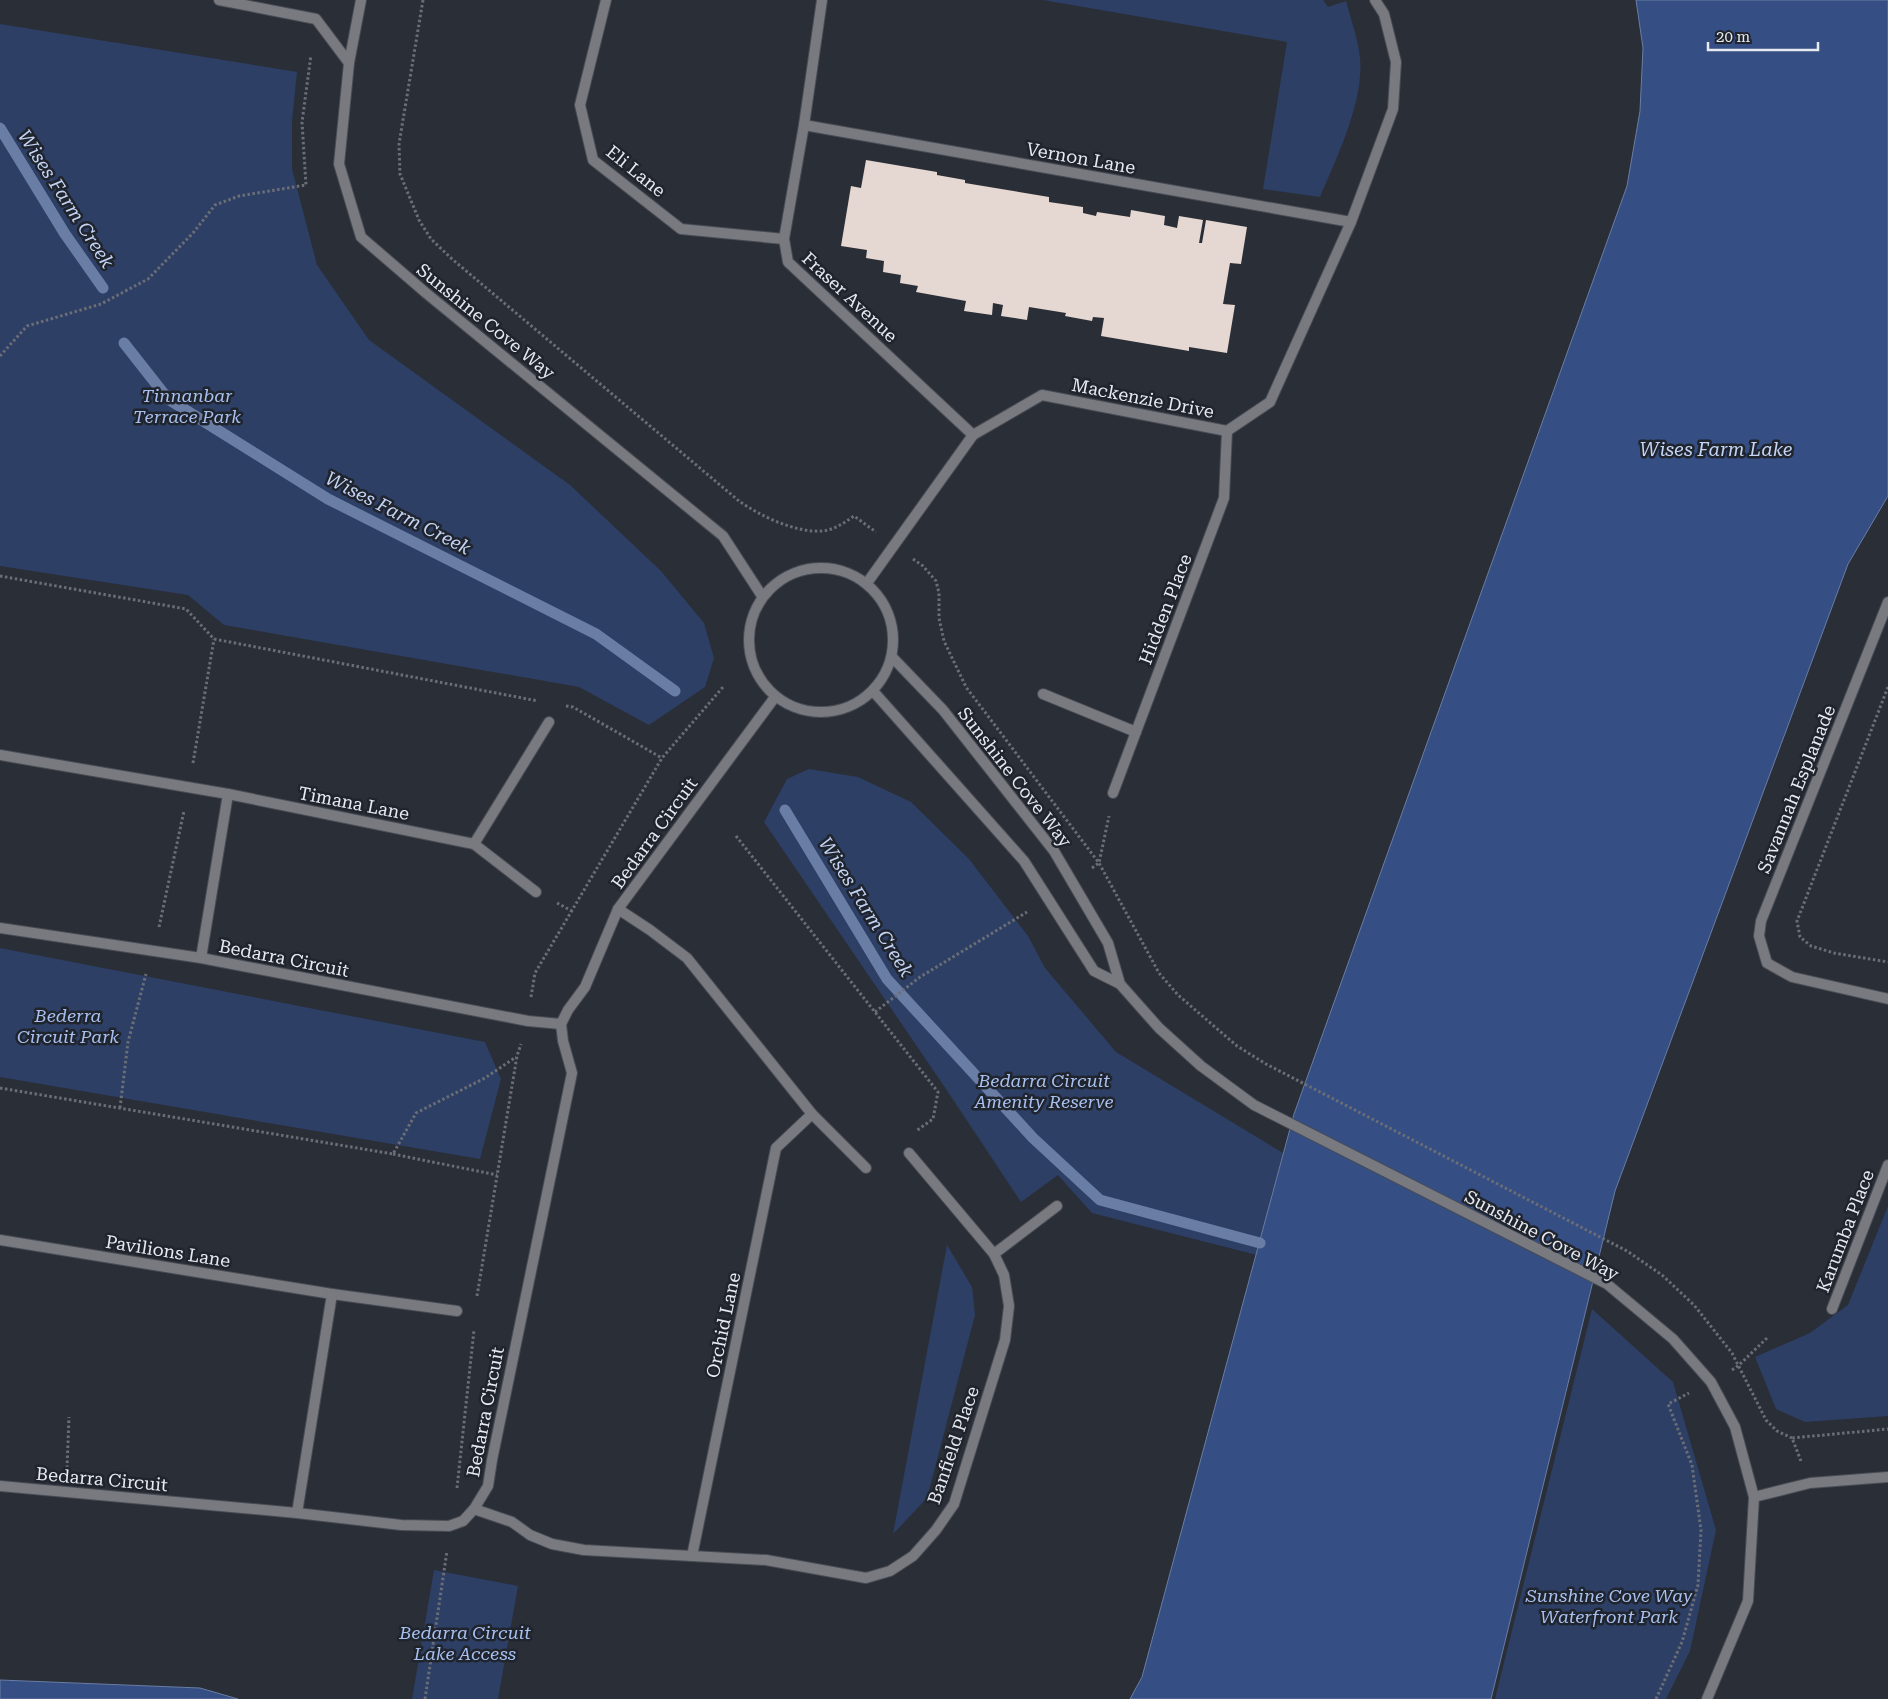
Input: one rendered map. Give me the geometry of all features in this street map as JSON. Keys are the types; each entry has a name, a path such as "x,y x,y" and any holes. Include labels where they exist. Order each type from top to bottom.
{"street":[{"path":"219,0 316,18 349,64"},
{"name":"Sunshine Cove Way","path":"361,0 349,64 339,164 361,238 426,294 723,536 762,596"},
{"name":"Eli Lane","path":"606,0 580,105 593,160 681,229 784,239"},
{"name":"Fraser Avenue","path":"822,0 804,125 784,239 788,262 973,434"},
{"name":"Mackenzie Drive","path":"867,584 973,434 1042,395 1227,431 1270,402 1352,222 1392,109 1396,62 1384,14 1375,0"},
{"name":"Vernon Lane","path":"804,125 1352,222"},
{"name":"Hidden Place","path":"1113,793 1224,498 1227,431"},
{"path":"803,569 840,569 867,584 884,603 891,620 892,657 882,680 873,691 852,706 828,713 814,712 790,706 775,697 758,678 751,662 750,624 762,596 780,579 803,569"},
{"name":"Savannah Esplanade","path":"1888,602 1761,921 1759,936 1768,963 1792,977 1888,999"},
{"name":"Sunshine Cove Way","path":"892,657 943,710 1054,851 1108,944 1120,984"},
{"name":"Sunshine Cove Way","path":"873,691 1024,861 1094,971 1120,984 1159,1028 1201,1066 1254,1105 1607,1284 1673,1339 1711,1382 1735,1428 1754,1498 1748,1602 1708,1699"},
{"path":"1043,694 1136,732"},
{"name":"Bedarra Circuit","path":"0,1486 297,1513 401,1525 450,1526 463,1521 474,1509 488,1486 572,1073 563,1041 561,1024 568,1010 585,988 618,909 775,697"},
{"path":"474,844 549,722"},
{"name":"Timana Lane","path":"0,755 228,794 474,844 536,892"},
{"path":"201,958 228,794"},
{"path":"618,909 687,958 812,1114 866,1168"},
{"name":"Bedarra Circuit","path":"0,928 201,958 528,1021 561,1024"},
{"name":"Orchid Lane","path":"692,1556 776,1148 812,1114"},
{"name":"Banfield Place","path":"474,1509 512,1522 530,1535 552,1544 584,1550 766,1560 866,1578 890,1571 913,1556 936,1530 954,1504 1005,1340 1009,1306 1004,1275 994,1254 909,1153"},
{"name":"Karumba Place","path":"1832,1309 1888,1165"},
{"path":"994,1254 1057,1206"},
{"name":"Pavilions Lane","path":"0,1240 332,1294 457,1311"},
{"path":"297,1513 332,1294"},
{"path":"1754,1498 1810,1482 1888,1477"}],"path":[{"path":"423,0 399,144 400,174 419,220 431,239 467,272 750,509 786,524 823,531 838,526 854,516 923,566 936,581 939,593 939,618 944,641 966,687 1099,863 1159,973 1178,995 1237,1046 1266,1064 1627,1251 1662,1276 1694,1304 1732,1353 1766,1420 1777,1431 1792,1438 1888,1429"},
{"path":"0,356 27,326 101,304 148,279 193,233 215,205 239,196 306,185 302,122 316,18"},
{"path":"0,576 186,609 214,639 544,702"},
{"path":"120,1108 128,1042 162,917 188,788 214,639"},
{"path":"477,1296 517,1056 528,1021 535,974 662,758 723,687"},
{"path":"1888,687 1798,921 1800,937 1811,946 1834,953 1888,962"},
{"path":"563,705 573,707 662,758"},
{"path":"736,836 938,1092 932,1119 910,1136"},
{"path":"875,1012 920,978"},
{"path":"393,1154 416,1113 485,1078 517,1056"},
{"path":"0,1088 393,1154 497,1175"},
{"path":"425,1699 450,1526 459,1478 474,1325"},
{"path":"1656,1699 1682,1642 1698,1585 1702,1530 1692,1465 1668,1404 1738,1366 1767,1338"},
{"path":"66,1492 70,1416"},
{"path":"1792,1438 1810,1482"}],"green space":[{"path":"1043,0 1323,0 1328,7 1346,1 1360,58 1358,93 1348,129 1320,197 1263,189 1287,42"},
{"name":"Tinnanbar Terrace Park","path":"0,24 297,72 292,121 292,169 317,265 369,340 570,485 661,571 704,623 714,658 705,687 649,725 579,687 224,625 188,595 0,566"},
{"name":"Bedarra Circuit Amenity Reserve","path":"809,769 858,777 911,802 969,859 1028,936 1045,968 1116,1052 1283,1153 1257,1255 1092,1213 1058,1175 1021,1202 764,822 787,779"},
{"name":"Bederra Circuit Park","path":"0,948 485,1042 501,1079 480,1159 0,1077"},
{"path":"1888,1206 1888,1416 1805,1422 1776,1409 1755,1357 1810,1333 1848,1305"},
{"path":"947,1245 972,1287 975,1315 927,1498 893,1534"},
{"name":"Sunshine Cove Way Waterfront Park","path":"1592,1309 1673,1382 1716,1530 1690,1651 1666,1699 1495,1699"},
{"name":"Bedarra Circuit Lake Access","path":"434,1570 518,1586 498,1699 412,1699"}],"water":[{"name":"Wises Farm Lake","path":"1636,0 1888,0 1888,496 1848,564 1615,1191 1491,1699 1130,1699 1142,1677 1294,1114 1627,186 1640,111 1643,48"},
{"path":"0,1680 200,1688 238,1699 0,1699"}],"building":[{"path":"866,160 937,172 937,175 965,180 965,183 1049,197 1049,202 1083,207 1083,213 1096,216 1097,212 1130,217 1131,210 1165,216 1164,225 1177,228 1179,216 1203,220 1199,243 1202,243 1206,220 1247,227 1241,264 1230,263 1223,304 1235,305 1227,353 1189,347 1189,351 1101,336 1104,318 1093,317 1092,321 1065,316 1066,313 1029,307 1027,320 1001,316 1003,305 993,303 992,315 964,311 966,301 916,292 918,286 900,283 901,275 883,272 884,261 866,258 867,250 841,246 851,186 861,188"}],"waterway":[{"name":"Wises Farm Creek","path":"0,128 65,234 103,288"},
{"name":"Wises Farm Creek","path":"124,343 168,399 328,499 596,634 675,691"},
{"name":"Wises Farm Creek","path":"785,810 887,979 1033,1138 1100,1200 1260,1243"}]}
